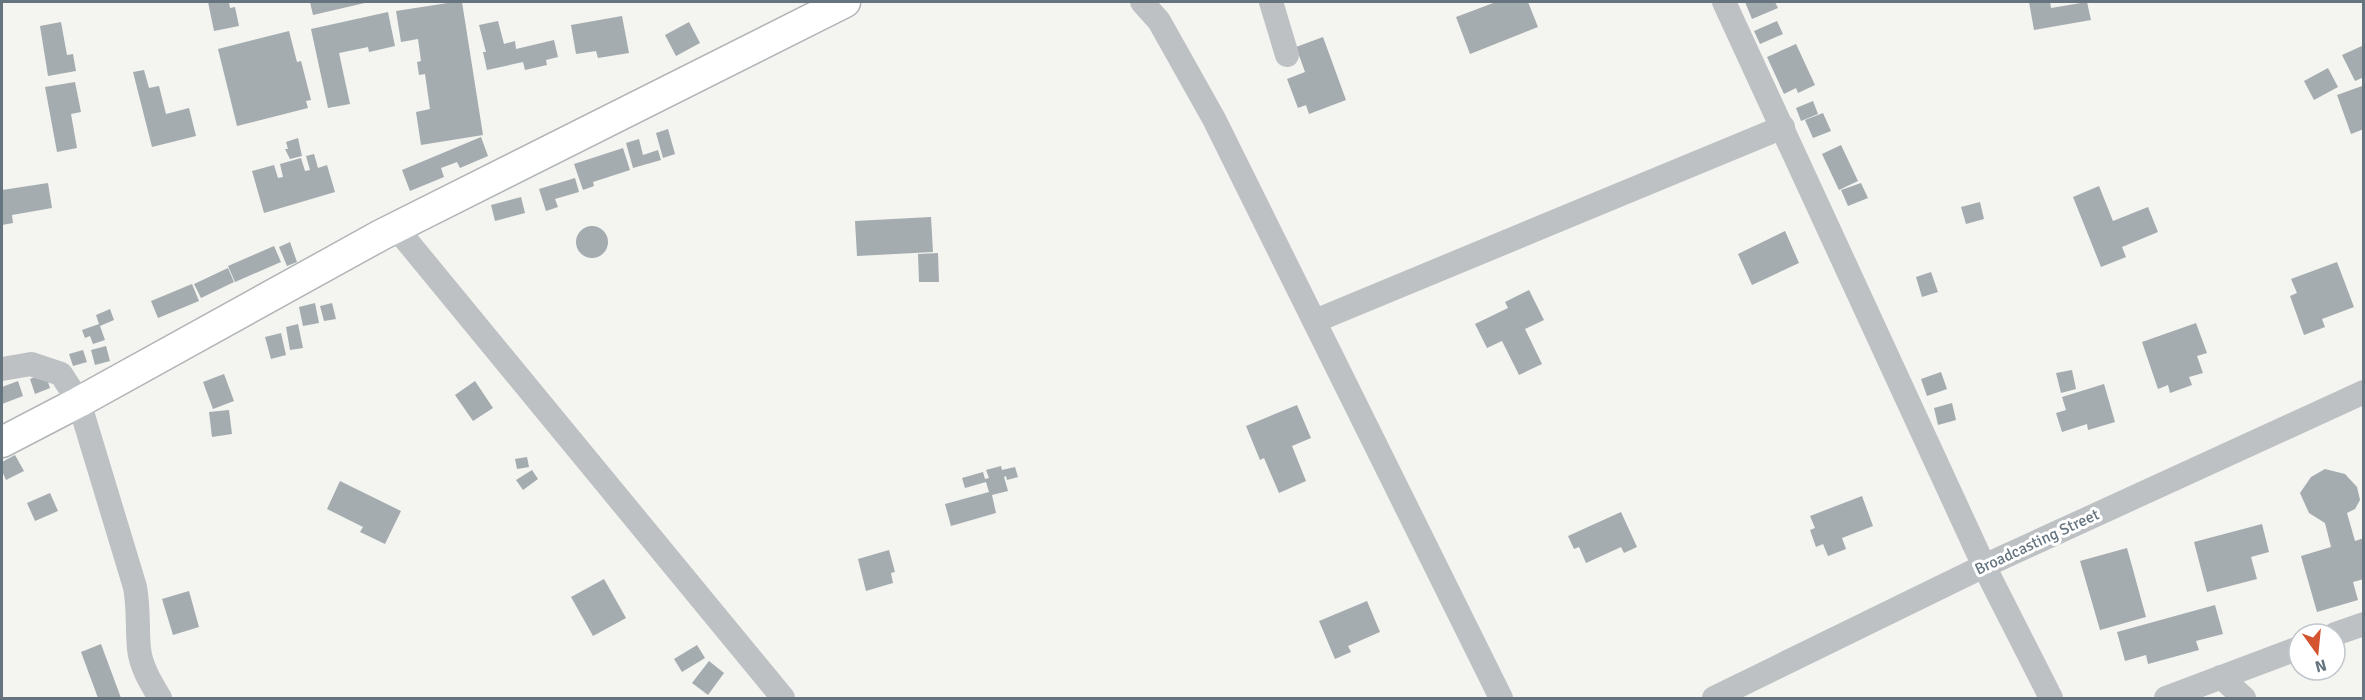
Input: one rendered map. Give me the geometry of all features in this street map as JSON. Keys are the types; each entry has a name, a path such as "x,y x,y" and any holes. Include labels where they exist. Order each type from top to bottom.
{"main road":[{"path":"2,442 79,402 381,235 397,229 844,2"}],"street":[{"path":"1142,2 1159,21 1214,119 1501,699"},
{"path":"1271,2 1287,55"},
{"path":"1724,2 1984,566 2051,699"},
{"path":"1315,321 1783,127"},
{"path":"397,229 783,699"},
{"path":"2,369 31,364 61,374 79,402 135,586 139,606 139,650 143,667 160,699"},
{"name":"Broadcasting Street","path":"1714,699 1984,566 2363,392"},
{"path":"2347,630 2364,624"},
{"path":"2166,699 2287,652"},
{"path":"2221,677 2244,699"}],"building":[{"path":"208,2 229,2 230,8 235,7 239,26 214,31"},
{"path":"310,2 369,2 313,15"},
{"path":"462,2 483,135 421,145 416,112 430,109 425,74 419,75 417,62 421,61 418,39 401,42 396,11"},
{"path":"1496,2 1528,2 1538,27 1470,54 1456,17"},
{"path":"1745,2 1775,2 1778,8 1752,19"},
{"path":"2029,2 2050,2 2051,8 2087,2 2091,20 2034,30"},
{"path":"388,12 395,46 369,52 368,47 339,53 350,104 328,108 311,29"},
{"path":"622,16 629,53 598,58 596,51 576,54 571,25"},
{"path":"498,21 504,44 515,41 516,49 554,40 558,57 546,60 547,65 525,70 523,62 487,70 483,52 486,52 479,25"},
{"path":"1777,21 1783,34 1760,44 1754,31"},
{"path":"61,22 67,55 73,54 76,71 48,76 40,26"},
{"path":"689,22 700,43 676,56 665,35"},
{"path":"289,31 297,62 301,61 311,100 306,101 308,108 237,126 218,49"},
{"path":"1323,37 1346,100 1309,114 1306,105 1298,108 1287,79 1305,72 1296,47"},
{"path":"1796,44 1815,85 1798,93 1796,88 1784,94 1767,57"},
{"path":"2364,45 2364,77 2355,81 2342,55"},
{"path":"2328,68 2338,87 2314,100 2304,81"},
{"path":"144,70 149,88 159,86 166,114 189,108 196,136 152,147 133,72"},
{"path":"75,82 81,112 71,114 77,148 57,152 45,87"},
{"path":"2362,86 2364,129 2351,134 2337,95"},
{"path":"1813,101 1818,114 1801,121 1796,108"},
{"path":"1823,113 1831,131 1813,138 1805,120"},
{"path":"668,129 675,154 663,158 656,133"},
{"path":"481,137 488,156 460,168 457,162 441,168 444,177 410,191 402,170"},
{"path":"298,138 302,156 290,159 285,149 288,149 286,142"},
{"path":"639,139 643,155 658,150 661,160 633,168 626,143"},
{"path":"1841,145 1858,181 1839,190 1822,154"},
{"path":"623,148 630,170 593,182 594,186 583,190 574,164"},
{"path":"314,154 318,168 327,165 335,192 264,213 252,171 274,165 278,178 283,177 280,164 301,158 305,171 310,170 306,156"},
{"path":"575,178 579,192 555,199 558,207 546,211 539,189"},
{"path":"48,183 52,208 12,215 13,223 2,225 2,190"},
{"path":"1861,183 1868,198 1848,206 1841,190"},
{"path":"2099,186 2113,221 2148,207 2158,232 2122,247 2126,257 2101,267 2073,197"},
{"path":"521,197 525,213 495,221 491,205"},
{"path":"1980,202 1984,219 1966,224 1961,207"},
{"path":"931,217 933,252 857,256 855,221"},
{"path":"592,226 604,230 608,242 604,254 592,258 580,254 576,242 580,230"},
{"path":"1785,231 1799,263 1752,285 1738,254"},
{"path":"290,242 297,262 287,266 279,247"},
{"path":"274,246 281,262 235,282 228,266"},
{"path":"938,253 939,282 919,282 918,254"},
{"path":"2337,262 2354,307 2322,319 2325,327 2304,335 2290,296 2297,293 2291,279"},
{"path":"228,268 234,282 201,298 194,284"},
{"path":"1931,272 1938,292 1922,297 1916,277"},
{"path":"192,284 199,301 158,318 151,301"},
{"path":"1529,290 1544,320 1525,329 1542,364 1519,375 1502,341 1487,348 1475,324 1508,308 1505,302"},
{"path":"315,303 319,323 303,326 299,307"},
{"path":"332,303 336,319 324,321 320,306"},
{"path":"110,309 114,320 100,326 105,340 93,344 90,336 85,338 82,330 99,324 96,315"},
{"path":"2196,323 2207,353 2197,356 2203,373 2189,377 2192,385 2170,393 2168,385 2158,389 2142,342"},
{"path":"298,324 303,348 290,350 286,327"},
{"path":"281,333 286,355 271,359 265,337"},
{"path":"106,346 110,361 95,365 91,350"},
{"path":"83,350 87,362 73,366 69,354"},
{"path":"2072,370 2076,389 2061,393 2056,373"},
{"path":"1941,372 1947,389 1927,396 1921,379"},
{"path":"45,373 50,388 35,394 30,379"},
{"path":"224,374 234,401 213,409 203,382"},
{"path":"18,381 23,396 2,404 2,387"},
{"path":"475,381 493,408 473,421 455,395"},
{"path":"2104,384 2115,422 2088,430 2087,424 2062,432 2056,413 2066,410 2062,397"},
{"path":"1952,403 1956,420 1938,425 1934,408"},
{"path":"1297,405 1311,438 1292,446 1306,481 1279,493 1264,458 1260,460 1246,426"},
{"path":"229,410 232,434 212,437 209,412"},
{"path":"15,455 24,471 6,480 2,471 2,462"},
{"path":"527,457 529,467 517,469 515,459"},
{"path":"1001,466 1002,470 1015,467 1018,477 1007,480 1006,476 1004,477 1008,491 992,495 996,513 951,526 945,504 989,492 986,482 965,488 962,478 983,472 985,479 989,478 986,470"},
{"path":"2325,469 2345,474 2357,487 2360,500 2355,509 2347,513 2355,541 2364,538 2364,579 2353,582 2358,600 2317,612 2301,556 2331,547 2325,523 2309,513 2300,493 2311,477"},
{"path":"532,470 538,479 523,490 516,480"},
{"path":"340,481 401,511 385,544 360,532 363,527 327,509"},
{"path":"50,493 58,511 35,521 27,503"},
{"path":"1862,496 1873,526 1842,538 1846,549 1828,556 1823,544 1816,547 1810,530 1815,528 1810,516"},
{"path":"1621,512 1637,547 1624,553 1621,547 1586,563 1579,547 1574,549 1568,536"},
{"path":"2262,524 2269,552 2251,557 2257,579 2207,592 2194,542"},
{"path":"2127,548 2146,617 2100,630 2080,561"},
{"path":"889,550 895,572 891,573 893,583 866,591 858,559"},
{"path":"604,579 626,618 593,636 571,597"},
{"path":"189,591 199,627 173,635 162,599"},
{"path":"1367,601 1380,632 1348,646 1351,652 1335,659 1319,621"},
{"path":"2215,605 2223,634 2196,641 2199,650 2148,664 2146,655 2125,661 2117,632"},
{"path":"101,644 121,698 98,698 81,652"},
{"path":"697,645 705,658 682,672 674,659"},
{"path":"709,661 724,673 708,695 692,683"}]}
